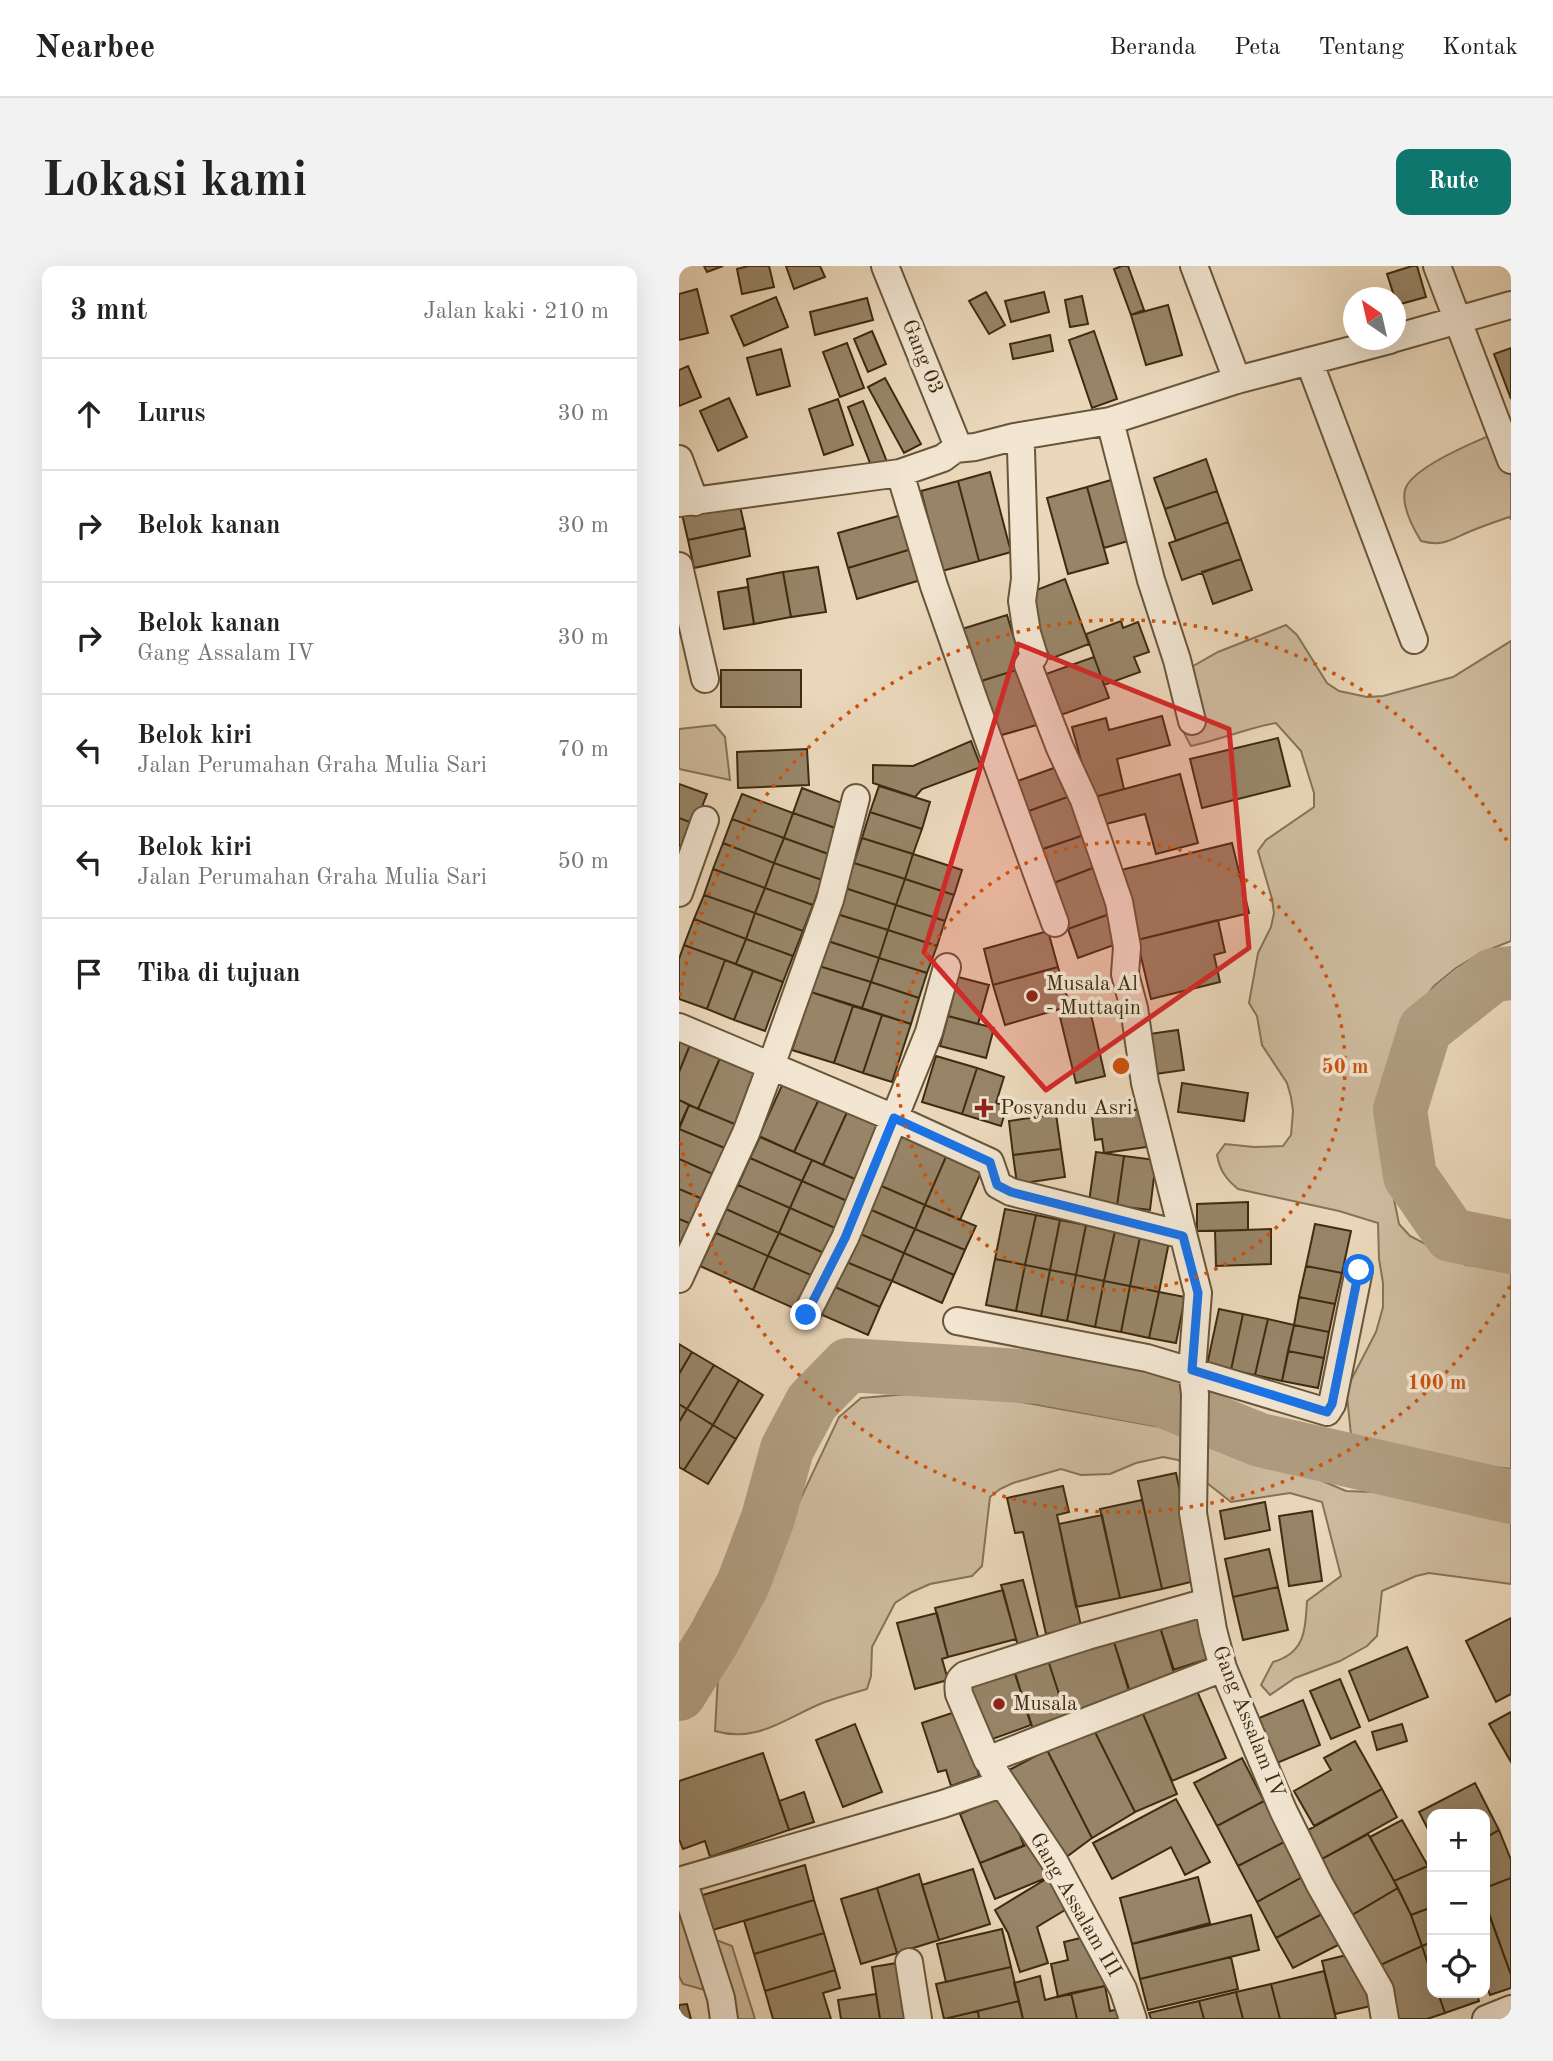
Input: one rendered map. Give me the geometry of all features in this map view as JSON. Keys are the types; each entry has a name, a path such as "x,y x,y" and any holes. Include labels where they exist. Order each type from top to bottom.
{"street":[{"name":"Gang 03","path":"885,266 954,439 955,449"},
{"path":"1194,266 1237,380"},
{"path":"1437,266 1511,460"},
{"path":"1406,335 1511,305"},
{"path":"679,459 687,502 900,473 943,458 955,449 1110,421 1237,380 1351,350"},
{"path":"1309,361 1413,640"},
{"path":"1110,421 1151,580 1177,660 1192,721"},
{"name":"Gang Assalam IV","path":"1014,437 1021,450 1025,579 1022,601 1034,656 1027,665 1084,800 1119,902 1127,947 1125,974 1134,1007 1145,1083 1198,1293 1193,1382 1193,1513 1207,1602 1223,1668 1283,1810 1320,1885 1380,1990 1385,2019"},
{"path":"900,473 934,586 1055,923"},
{"path":"679,566 705,679"},
{"path":"679,1279 746,1133 771,1066 830,900 856,798"},
{"path":"679,893 705,820"},
{"path":"806,1315 845,1238 929,1032 947,967"},
{"path":"679,1027 894,1118 990,1162 997,1185 1011,1192 1183,1236"},
{"path":"957,1321 1147,1358 1193,1382 1327,1412 1332,1404 1359,1270"},
{"name":"Gang Assalam III","path":"1133,2019 1123,1989 1054,1861 987,1760 959,1694 958,1685 965,1675 1087,1636 1207,1602"},
{"path":"987,1760 1223,1668"},
{"path":"724,2019 721,1998 681,1881 943,1804 1001,1784"},
{"path":"909,1962 918,2019"},
{"path":"1486,2019 1511,2009"}],"highlighted area":[{"path":"1018,644 1229,729 1249,948 1046,1090 924,952"}],"shaded area":[{"path":"1511,427 1511,519 1509,517 1449,541 1421,541 1406,510 1404,497 1410,481 1435,462"},
{"path":"1286,625 1297,635 1327,683 1339,691 1367,697 1383,696 1453,677 1511,641 1511,941 1481,953 1456,968 1434,986 1410,1018 1394,1086 1386,1159 1399,1224 1410,1236 1466,1265 1511,1270 1511,1469 1482,1467 1430,1457 1351,1435 1347,1395 1350,1382 1376,1332 1383,1307 1378,1223 1339,1211 1238,1189 1224,1174 1218,1161 1217,1155 1225,1144 1283,1146 1291,1135 1293,1111 1287,1083 1262,1045 1257,1016 1249,1003 1258,953 1271,927 1274,913 1258,851 1266,840 1314,807 1314,793 1301,751 1276,723 1191,746 1180,722 1172,678 1218,652"},
{"path":"715,725 725,737 730,780 679,769 679,729"},
{"path":"956,1390 1182,1431 1263,1456 1346,1491 1416,1492 1478,1506 1511,1517 1511,1584 1429,1573 1382,1591 1377,1636 1367,1646 1340,1661 1295,1678 1270,1695 1261,1685 1273,1662 1292,1653 1297,1647 1304,1631 1307,1601 1341,1576 1322,1502 1290,1493 1231,1502 1178,1460 1163,1457 1136,1463 1110,1474 1081,1475 1061,1469 1013,1483 990,1497 982,1566 972,1576 930,1584 895,1603 872,1647 871,1676 867,1689 825,1702 759,1731 731,1734 715,1731 720,1641 754,1598 839,1417 861,1398"},
{"path":"679,1910 687,1933 695,1942 709,1944 719,1941 732,1946 755,2019 715,2019 705,1990 683,1984 679,1976"}],"building":[{"path":"704,266 723,266 707,272"},
{"path":"769,266 774,287 742,294 737,269"},
{"path":"786,266 820,266 825,277 794,289"},
{"path":"1128,266 1144,310 1131,315 1114,269"},
{"path":"1417,266 1426,297 1406,303 1406,287 1391,287 1387,274"},
{"path":"697,289 708,333 679,340 679,294"},
{"path":"986,292 1005,325 989,334 969,301"},
{"path":"1044,292 1049,312 1011,322 1005,301"},
{"path":"1082,296 1088,324 1070,327 1065,300"},
{"path":"776,297 788,327 744,346 731,316"},
{"path":"867,298 873,320 815,335 810,312"},
{"path":"1168,305 1182,355 1146,365 1131,315"},
{"path":"872,331 886,364 868,372 854,339"},
{"path":"1094,331 1117,399 1092,408 1069,340"},
{"path":"1050,335 1053,351 1013,359 1010,344"},
{"path":"847,343 864,388 840,397 823,352"},
{"path":"1511,348 1511,399 1494,354"},
{"path":"781,349 790,386 757,395 747,358"},
{"path":"688,366 701,397 679,406 679,370"},
{"path":"885,378 921,444 904,453 868,387"},
{"path":"729,398 747,437 718,451 700,411"},
{"path":"838,399 853,445 824,455 809,409"},
{"path":"863,401 887,462 872,468 848,407"},
{"path":"1206,459 1217,491 1165,509 1154,478"},
{"path":"990,472 1011,552 979,561 958,481"},
{"path":"1118,478 1135,539 1104,548 1087,487"},
{"path":"958,481 979,561 942,571 921,491"},
{"path":"1087,487 1108,563 1068,574 1047,498"},
{"path":"1217,491 1228,522 1176,541 1165,509"},
{"path":"739,502 745,528 688,540 682,514"},
{"path":"905,514 915,548 848,568 838,533"},
{"path":"1228,522 1241,559 1182,580 1169,543"},
{"path":"745,528 750,556 694,568 688,540"},
{"path":"915,548 924,579 857,599 848,568"},
{"path":"1241,559 1252,590 1213,604 1202,572"},
{"path":"818,567 826,612 791,617 783,572"},
{"path":"783,572 791,617 754,624 747,579"},
{"path":"1065,579 1089,644 1050,659 1026,594"},
{"path":"748,587 754,624 724,629 718,592"},
{"path":"1007,615 1023,668 978,682 962,629"},
{"path":"1121,621 1123,628 1138,622 1149,652 1134,657 1140,672 1104,685 1086,634"},
{"path":"1094,657 1109,698 1055,717 1040,676"},
{"path":"1023,668 1040,724 995,737 978,682"},
{"path":"721,670 801,670 801,707 721,707"},
{"path":"1162,716 1170,745 1117,759 1124,789 1091,798 1072,727 1106,718 1109,730"},
{"path":"1278,738 1290,786 1202,808 1190,759"},
{"path":"971,741 981,767 922,789 915,797 873,783 873,765 913,766"},
{"path":"807,749 809,785 738,788 737,752"},
{"path":"1062,765 1073,795 1026,812 1015,782"},
{"path":"1180,774 1198,843 1156,854 1145,814 1098,826 1091,798"},
{"path":"679,784 707,794 695,824 679,818"},
{"path":"879,786 930,802 922,829 870,812"},
{"path":"802,788 850,806 841,830 793,813"},
{"path":"742,794 793,813 784,838 732,819"},
{"path":"1073,795 1087,834 1040,850 1026,812"},
{"path":"870,812 922,829 913,854 862,838"},
{"path":"793,813 841,830 831,855 784,838"},
{"path":"679,818 695,824 687,849 679,846"},
{"path":"732,819 784,838 774,863 723,843"},
{"path":"1087,834 1098,866 1051,884 1040,850"},
{"path":"784,838 831,855 822,880 774,863"},
{"path":"862,838 913,854 905,879 854,863"},
{"path":"723,843 774,863 765,888 713,869"},
{"path":"1232,843 1249,913 1137,940 1121,870"},
{"path":"913,854 962,870 954,895 905,879"},
{"path":"774,863 822,880 813,905 765,888"},
{"path":"854,863 905,879 896,905 845,888"},
{"path":"1098,866 1115,912 1068,929 1051,884"},
{"path":"713,869 765,888 755,913 704,895"},
{"path":"905,879 954,895 945,921 896,905"},
{"path":"765,888 813,905 803,931 755,913"},
{"path":"845,888 896,905 888,930 837,914"},
{"path":"704,895 755,913 746,939 694,919"},
{"path":"896,905 945,921 937,946 888,930"},
{"path":"1115,912 1125,941 1078,958 1068,929"},
{"path":"755,913 803,931 793,956 746,939"},
{"path":"837,914 888,930 879,958 828,941"},
{"path":"694,919 746,939 736,964 684,945"},
{"path":"1218,920 1225,952 1214,955 1220,982 1151,999 1137,940"},
{"path":"888,930 937,946 927,973 879,958"},
{"path":"1048,931 1058,967 993,985 984,949"},
{"path":"746,939 793,956 783,982 736,964"},
{"path":"828,941 879,958 871,982 819,966"},
{"path":"684,945 725,960 707,1009 679,999 679,959"},
{"path":"879,958 927,973 919,998 871,982"},
{"path":"725,960 753,971 734,1020 707,1009"},
{"path":"819,966 871,982 862,1008 811,992"},
{"name":"Musala Al - Muttaqin","path":"1058,967 1070,1006 1005,1025 993,985"},
{"path":"753,971 783,982 765,1031 734,1020"},
{"path":"958,977 989,985 978,1024 948,1016"},
{"path":"871,982 919,998 911,1024 862,1008"},
{"path":"811,992 853,1006 834,1063 792,1050"},
{"path":"853,1006 882,1015 863,1073 834,1063"},
{"path":"1090,1010 1105,1076 1076,1083 1060,1017"},
{"path":"882,1015 911,1024 892,1082 863,1073"},
{"path":"948,1016 994,1028 986,1058 940,1046"},
{"path":"1178,1030 1184,1070 1155,1074 1149,1034"},
{"path":"679,1041 690,1045 679,1072"},
{"path":"690,1045 720,1058 698,1109 679,1100 679,1072"},
{"path":"936,1056 977,1068 962,1114 922,1102"},
{"path":"720,1058 758,1074 737,1125 698,1109"},
{"path":"977,1068 1004,1077 996,1103 1007,1106 1001,1126 962,1114"},
{"path":"784,1081 820,1097 794,1152 759,1136"},
{"path":"1182,1083 1248,1093 1244,1121 1178,1112"},
{"path":"820,1097 848,1110 823,1165 794,1152"},
{"path":"679,1100 689,1105 679,1127"},
{"path":"689,1105 737,1125 727,1149 679,1129"},
{"path":"1141,1109 1147,1147 1104,1153 1102,1139 1095,1140 1092,1116"},
{"path":"848,1110 882,1125 857,1180 823,1165"},
{"path":"1056,1114 1061,1149 1013,1155 1009,1121"},
{"path":"679,1129 727,1149 715,1175 679,1159"},
{"path":"901,1132 948,1152 925,1205 877,1184"},
{"path":"760,1137 812,1160 802,1181 750,1158"},
{"path":"1061,1149 1065,1177 1017,1184 1013,1155"},
{"path":"948,1152 983,1168 960,1220 925,1205"},
{"path":"1096,1152 1124,1156 1117,1206 1089,1202"},
{"path":"1124,1156 1156,1160 1150,1210 1117,1206"},
{"path":"750,1158 802,1181 790,1208 738,1185"},
{"path":"679,1159 715,1175 705,1200 679,1189"},
{"path":"812,1160 857,1180 847,1201 802,1181"},
{"path":"802,1181 847,1201 835,1228 790,1208"},
{"path":"877,1184 925,1205 915,1229 867,1208"},
{"path":"738,1185 790,1208 779,1233 726,1209"},
{"path":"679,1189 705,1200 694,1225 679,1219"},
{"path":"1248,1202 1248,1230 1197,1231 1197,1204"},
{"path":"925,1205 976,1226 965,1250 915,1229"},
{"path":"790,1208 835,1228 824,1253 779,1233"},
{"path":"867,1208 915,1229 904,1253 856,1232"},
{"path":"726,1209 779,1233 768,1256 716,1233"},
{"path":"1005,1209 1036,1215 1025,1265 995,1259"},
{"path":"1036,1215 1060,1220 1050,1270 1025,1265"},
{"path":"679,1219 694,1225 679,1249"},
{"path":"1060,1220 1086,1225 1076,1275 1050,1270"},
{"path":"1315,1224 1351,1231 1342,1273 1306,1266"},
{"path":"1086,1225 1115,1231 1104,1281 1076,1275"},
{"path":"915,1229 965,1250 954,1275 904,1253"},
{"path":"1271,1229 1271,1264 1216,1266 1215,1231"},
{"path":"1115,1231 1140,1237 1130,1286 1104,1281"},
{"path":"856,1232 904,1253 892,1281 844,1261"},
{"path":"716,1233 768,1256 753,1290 700,1266"},
{"path":"779,1233 824,1253 813,1276 768,1256"},
{"path":"1140,1237 1169,1242 1159,1292 1130,1286"},
{"path":"904,1253 954,1275 942,1303 892,1281"},
{"path":"768,1256 813,1276 798,1310 753,1290"},
{"path":"995,1259 1025,1265 1016,1311 986,1305"},
{"path":"844,1261 892,1281 880,1307 833,1286"},
{"path":"1025,1265 1050,1270 1041,1316 1016,1311"},
{"path":"1306,1266 1342,1273 1335,1304 1299,1297"},
{"path":"1050,1270 1076,1275 1067,1321 1041,1316"},
{"path":"1076,1275 1104,1281 1095,1327 1067,1321"},
{"path":"1104,1281 1130,1286 1121,1332 1095,1327"},
{"path":"833,1286 880,1307 868,1335 820,1314"},
{"path":"1130,1286 1159,1292 1149,1338 1121,1332"},
{"path":"1159,1292 1185,1297 1176,1343 1149,1338"},
{"path":"1299,1297 1335,1304 1329,1332 1294,1325"},
{"path":"1219,1309 1243,1314 1231,1370 1207,1365"},
{"path":"1243,1314 1268,1319 1255,1375 1231,1370"},
{"path":"1268,1319 1294,1325 1282,1381 1255,1375"},
{"path":"1294,1325 1329,1332 1324,1358 1288,1351"},
{"path":"679,1344 692,1352 679,1374"},
{"path":"1288,1351 1324,1358 1318,1388 1282,1381"},
{"path":"692,1352 714,1365 687,1409 679,1404 679,1374"},
{"path":"714,1365 739,1380 713,1425 687,1409"},
{"path":"739,1380 763,1395 736,1439 713,1425"},
{"path":"679,1404 687,1409 679,1422"},
{"path":"687,1409 713,1425 684,1470 679,1467 679,1422"},
{"path":"713,1425 736,1439 708,1484 684,1470"},
{"path":"1176,1473 1199,1580 1162,1589 1138,1481"},
{"path":"1063,1486 1069,1512 1057,1515 1081,1626 1046,1634 1023,1532 1015,1533 1007,1498"},
{"path":"1142,1500 1162,1589 1120,1598 1100,1509"},
{"path":"1265,1502 1270,1530 1225,1539 1220,1511"},
{"path":"1312,1511 1322,1581 1289,1586 1279,1516"},
{"path":"1102,1515 1120,1598 1076,1607 1059,1524"},
{"path":"1269,1549 1278,1587 1233,1597 1225,1559"},
{"path":"1023,1580 1041,1648 1020,1653 1001,1585"},
{"path":"1278,1587 1288,1630 1243,1640 1233,1597"},
{"path":"1003,1590 1016,1639 948,1657 935,1608"},
{"path":"937,1613 948,1657 942,1659 948,1680 915,1689 897,1623"},
{"path":"1196,1613 1211,1658 1173,1670 1159,1624"},
{"path":"1511,1618 1511,1694 1496,1702 1466,1641"},
{"path":"1159,1624 1176,1676 1129,1691 1113,1639"},
{"path":"1113,1639 1132,1698 1067,1719 1048,1660"},
{"path":"1407,1647 1428,1697 1369,1721 1349,1671"},
{"path":"1048,1660 1067,1719 1033,1729 1014,1671"},
{"name":"Musala","path":"1013,1666 1031,1725 987,1741 968,1683"},
{"path":"1340,1679 1360,1727 1331,1739 1310,1691"},
{"path":"1197,1691 1226,1758 1172,1781 1143,1714"},
{"path":"1303,1700 1320,1745 1277,1763 1259,1718"},
{"path":"961,1710 979,1776 951,1786 946,1770 938,1772 922,1723"},
{"path":"1511,1712 1511,1762 1489,1724"},
{"path":"1143,1714 1177,1794 1135,1812 1095,1732"},
{"path":"855,1724 882,1792 843,1807 816,1740"},
{"path":"1402,1724 1407,1741 1377,1750 1372,1732"},
{"path":"1095,1732 1135,1812 1092,1838 1047,1750"},
{"path":"1355,1741 1382,1789 1314,1826 1294,1791 1331,1770 1324,1758"},
{"path":"1047,1750 1092,1838 1065,1858 1009,1770"},
{"path":"763,1753 789,1830 710,1857 705,1841 683,1849 679,1839 679,1781"},
{"path":"1242,1758 1264,1801 1217,1826 1194,1783"},
{"path":"1475,1783 1488,1809 1427,1809 1427,1827 1419,1812"},
{"path":"1382,1789 1397,1817 1318,1861 1303,1833"},
{"path":"804,1792 814,1822 789,1830 779,1801"},
{"path":"1004,1795 1024,1846 980,1863 960,1814"},
{"path":"1176,1799 1210,1862 1185,1875 1171,1847 1112,1879 1093,1843"},
{"path":"1264,1801 1286,1841 1238,1866 1217,1826"},
{"path":"1490,1812 1499,1830 1490,1835"},
{"path":"1402,1820 1427,1866 1394,1881 1370,1837"},
{"path":"1499,1830 1511,1860 1511,1878 1490,1886 1490,1872 1490,1835"},
{"path":"1368,1834 1398,1888 1347,1918 1318,1861"},
{"path":"1037,1840 1051,1876 995,1899 980,1863"},
{"path":"1286,1841 1304,1876 1257,1902 1238,1866"},
{"path":"805,1865 814,1900 706,1932 696,1897"},
{"path":"1427,1866 1427,1909 1411,1915 1394,1881"},
{"path":"973,1869 990,1924 939,1940 922,1885"},
{"path":"919,1874 939,1940 897,1953 877,1888"},
{"path":"1051,1876 1070,1907 1037,1927 1048,1963 1020,1972 1008,1933 995,1910"},
{"path":"1304,1876 1324,1913 1276,1938 1257,1902"},
{"path":"1198,1877 1210,1923 1132,1944 1120,1898"},
{"path":"1511,1878 1511,1975 1490,1916 1490,1886"},
{"path":"877,1888 897,1953 861,1964 841,1899"},
{"path":"1398,1888 1422,1946 1376,1967 1347,1918"},
{"path":"814,1900 824,1933 754,1954 744,1921"},
{"path":"1427,1909 1427,1944 1422,1946 1411,1915"},
{"path":"1324,1913 1340,1944 1293,1968 1276,1938"},
{"path":"1251,1915 1259,1950 1140,1979 1132,1944"},
{"path":"1490,1920 1511,1975 1511,1988 1490,1995 1490,1935"},
{"path":"1002,1929 1011,1967 946,1982 937,1944"},
{"path":"824,1933 835,1970 765,1991 754,1954"},
{"path":"1089,1936 1097,1953 1105,1986 1058,1997 1051,1964 1068,1960 1064,1942"},
{"path":"1427,1944 1427,1961 1422,1946"},
{"path":"1422,1946 1427,1961 1427,1998 1440,1998 1445,2013 1427,2019 1398,2019 1376,1967"},
{"path":"1355,1953 1371,2006 1335,2014 1322,1961"},
{"path":"1231,1957 1238,1989 1148,2010 1140,1979"},
{"path":"897,1963 906,2019 880,2019 872,1967"},
{"path":"1011,1967 1019,2001 944,2019 936,1984"},
{"path":"835,1970 840,1988 823,1993 831,2019 773,2019 765,1991"},
{"path":"1324,1971 1336,2019 1280,2019 1271,1984"},
{"path":"1040,1976 1045,2000 1071,1993 1077,2019 1023,2019 1014,1983"},
{"path":"1271,1984 1280,2019 1243,2019 1236,1992"},
{"path":"1105,1986 1110,2011 1124,2008 1126,2019 1077,2019 1071,1993"},
{"path":"1236,1992 1243,2019 1204,2019 1199,2001"},
{"path":"876,1994 880,2019 841,2019 838,2000"},
{"path":"1440,1998 1478,1998 1479,2001 1445,2013"},
{"path":"1019,2001 1023,2019 979,2019 978,2011"},
{"path":"1199,2001 1204,2019 1151,2019 1149,2013"},
{"path":"687,2004 691,2019 679,2019 679,2005"},
{"path":"978,2011 979,2019 944,2019"}],"waterway":[{"path":"1511,973 1493,975 1425,1029 1400,1110 1410,1176 1451,1235 1511,1247"},
{"path":"679,1694 713,1640 743,1584 768,1518 787,1449 812,1402 848,1365 1039,1377 1161,1400 1260,1440 1511,1497"}],"place":[{"name":"Musala Al - Muttaqin","path":"1032,996"},
{"name":"Posyandu Asri","path":"984,1108"},
{"name":"Musala","path":"999,1704"}],"route":[{"path":"806,1315 845,1238 894,1118 990,1162 997,1185 1011,1192 1183,1236 1198,1293 1192,1370 1327,1412 1332,1404 1359,1270"}]}
